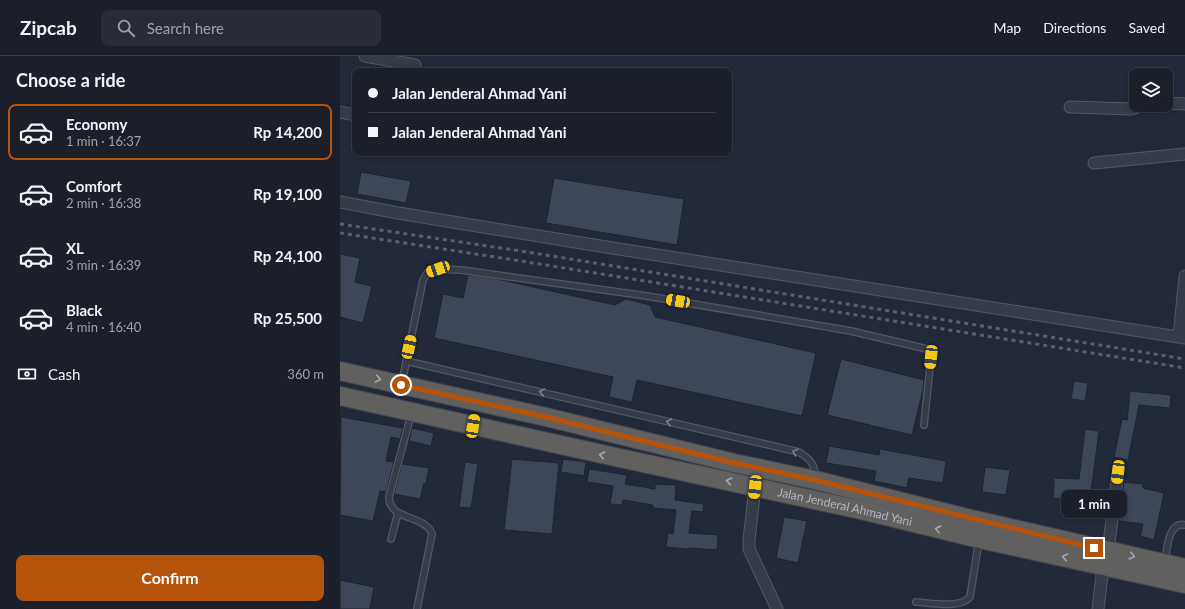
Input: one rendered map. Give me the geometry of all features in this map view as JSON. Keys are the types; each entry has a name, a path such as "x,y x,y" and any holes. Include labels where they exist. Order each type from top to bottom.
{"highway":[{"name":"Jalan Jenderal Ahmad Yani","path":"340,371 734,463 815,480 978,521 1106,558 1185,584"},
{"name":"Jalan Jenderal Ahmad Yani","path":"340,396 861,510 980,539 1185,568"},
{"path":"473,426 477,402"}],"street":[{"path":"365,56 416,64"},
{"path":"1173,103 1185,104"},
{"path":"1070,107 1129,109"},
{"path":"340,112 352,114"},
{"path":"1094,163 1185,154"},
{"path":"340,202 576,242 1182,338 1185,276"},
{"path":"1098,609 1118,472"},
{"path":"755,487 749,540 750,549 777,609"}],"lane":[{"path":"401,385 423,280 428,272 438,269 460,270 663,298 850,331 927,349 931,357 924,425"},
{"path":"406,361 799,452 807,457 815,466 815,480"},
{"path":"412,412 389,497 391,507 398,513 415,519 431,529 432,534 417,609"},
{"path":"391,539 398,513"},
{"path":"1165,564 1171,533 1175,527 1182,524 1185,525"},
{"path":"916,602 957,605 968,600 970,597 980,539"}],"building":[{"path":"361,172 411,181 406,203 357,194"},
{"path":"554,178 684,199 677,245 546,223"},
{"path":"340,254 360,258 355,282 372,286 363,323 340,317"},
{"path":"468,275 497,279 615,305 626,299 650,305 655,317 816,353 802,416 637,380 632,402 609,397 613,377 434,338 443,294 463,298"},
{"path":"841,359 924,380 912,435 827,415"},
{"path":"1074,381 1088,383 1085,401 1071,399"},
{"path":"1130,391 1171,395 1170,408 1139,405 1128,460 1114,457 1122,419 1127,420"},
{"path":"341,417 403,428 400,439 391,437 386,461 394,462 386,492 380,491 373,521 340,515"},
{"path":"412,428 434,433 431,446 409,441"},
{"path":"1085,429 1099,431 1090,500 1053,498 1054,478 1079,479"},
{"path":"829,446 879,455 880,449 946,461 943,483 909,478 907,488 874,481 876,471 826,463"},
{"path":"512,459 559,463 552,534 504,530"},
{"path":"563,459 586,462 584,476 561,472"},
{"path":"465,462 478,464 471,508 459,507"},
{"path":"402,464 429,468 426,484 424,483 420,499 394,494"},
{"path":"985,467 1010,470 1006,495 982,492"},
{"path":"589,469 627,475 625,484 655,489 655,484 676,485 675,500 704,504 703,512 692,511 689,533 718,535 717,550 666,547 668,533 673,534 676,510 653,508 653,505 623,500 622,505 610,504 613,486 587,482"},
{"path":"1110,481 1105,517 1103,517"},
{"path":"1124,482 1143,484 1143,488 1164,493 1154,540 1140,536 1143,524 1119,521"},
{"path":"784,517 807,521 798,563 776,558"},
{"path":"340,580 374,587 370,609 340,609"}],"railway":[{"path":"340,224 521,251 1185,359"},
{"path":"340,233 1185,368"}],"route":[{"path":"401,385 546,417 734,463 815,480 1094,548"}]}
